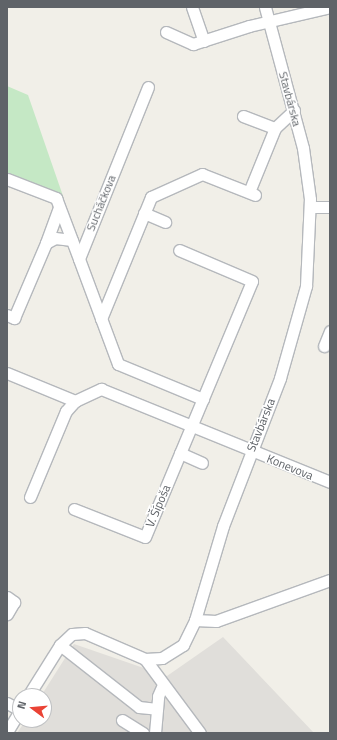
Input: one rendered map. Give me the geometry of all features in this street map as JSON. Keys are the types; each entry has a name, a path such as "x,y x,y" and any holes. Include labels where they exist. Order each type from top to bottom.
{"street":[{"path":"192,7 204,41"},
{"name":"Stavbárska","path":"145,659 162,658 178,649 188,638 195,620 223,526 280,378 302,304 309,254 310,207 306,166 294,110 265,7"},
{"path":"166,32 193,44 294,12 330,7"},
{"name":"Sucháčkova","path":"79,259 148,87"},
{"path":"101,319 151,197 202,174 252,193 275,128 294,110"},
{"path":"243,116 275,128"},
{"path":"7,179 56,198 118,364 203,399"},
{"path":"7,315 14,318 46,243 59,207"},
{"path":"310,207 330,207"},
{"path":"144,214 165,222"},
{"path":"46,243 55,238 72,240"},
{"path":"179,250 252,281 191,426"},
{"path":"324,346 330,331"},
{"path":"7,373 75,401"},
{"path":"30,497 66,411 75,401 101,390 251,451"},
{"name":"V. Šípoša","path":"74,509 145,537 191,426"},
{"name":"Konevova","path":"251,451 330,482"},
{"path":"180,454 202,462"},
{"path":"195,620 216,621 330,580"},
{"path":"7,597 14,602 7,614"},
{"path":"33,688 60,645 72,634 85,633 145,659 200,733"},
{"path":"60,645 139,707 157,709"},
{"path":"155,733 157,709 163,685"},
{"path":"122,720 143,733"}],"shaded area":[{"path":"223,637 314,733 17,733 20,728 52,728 52,688 46,688 74,644 167,676"}],"green space":[{"path":"7,86 28,95 63,196 7,175"}]}
